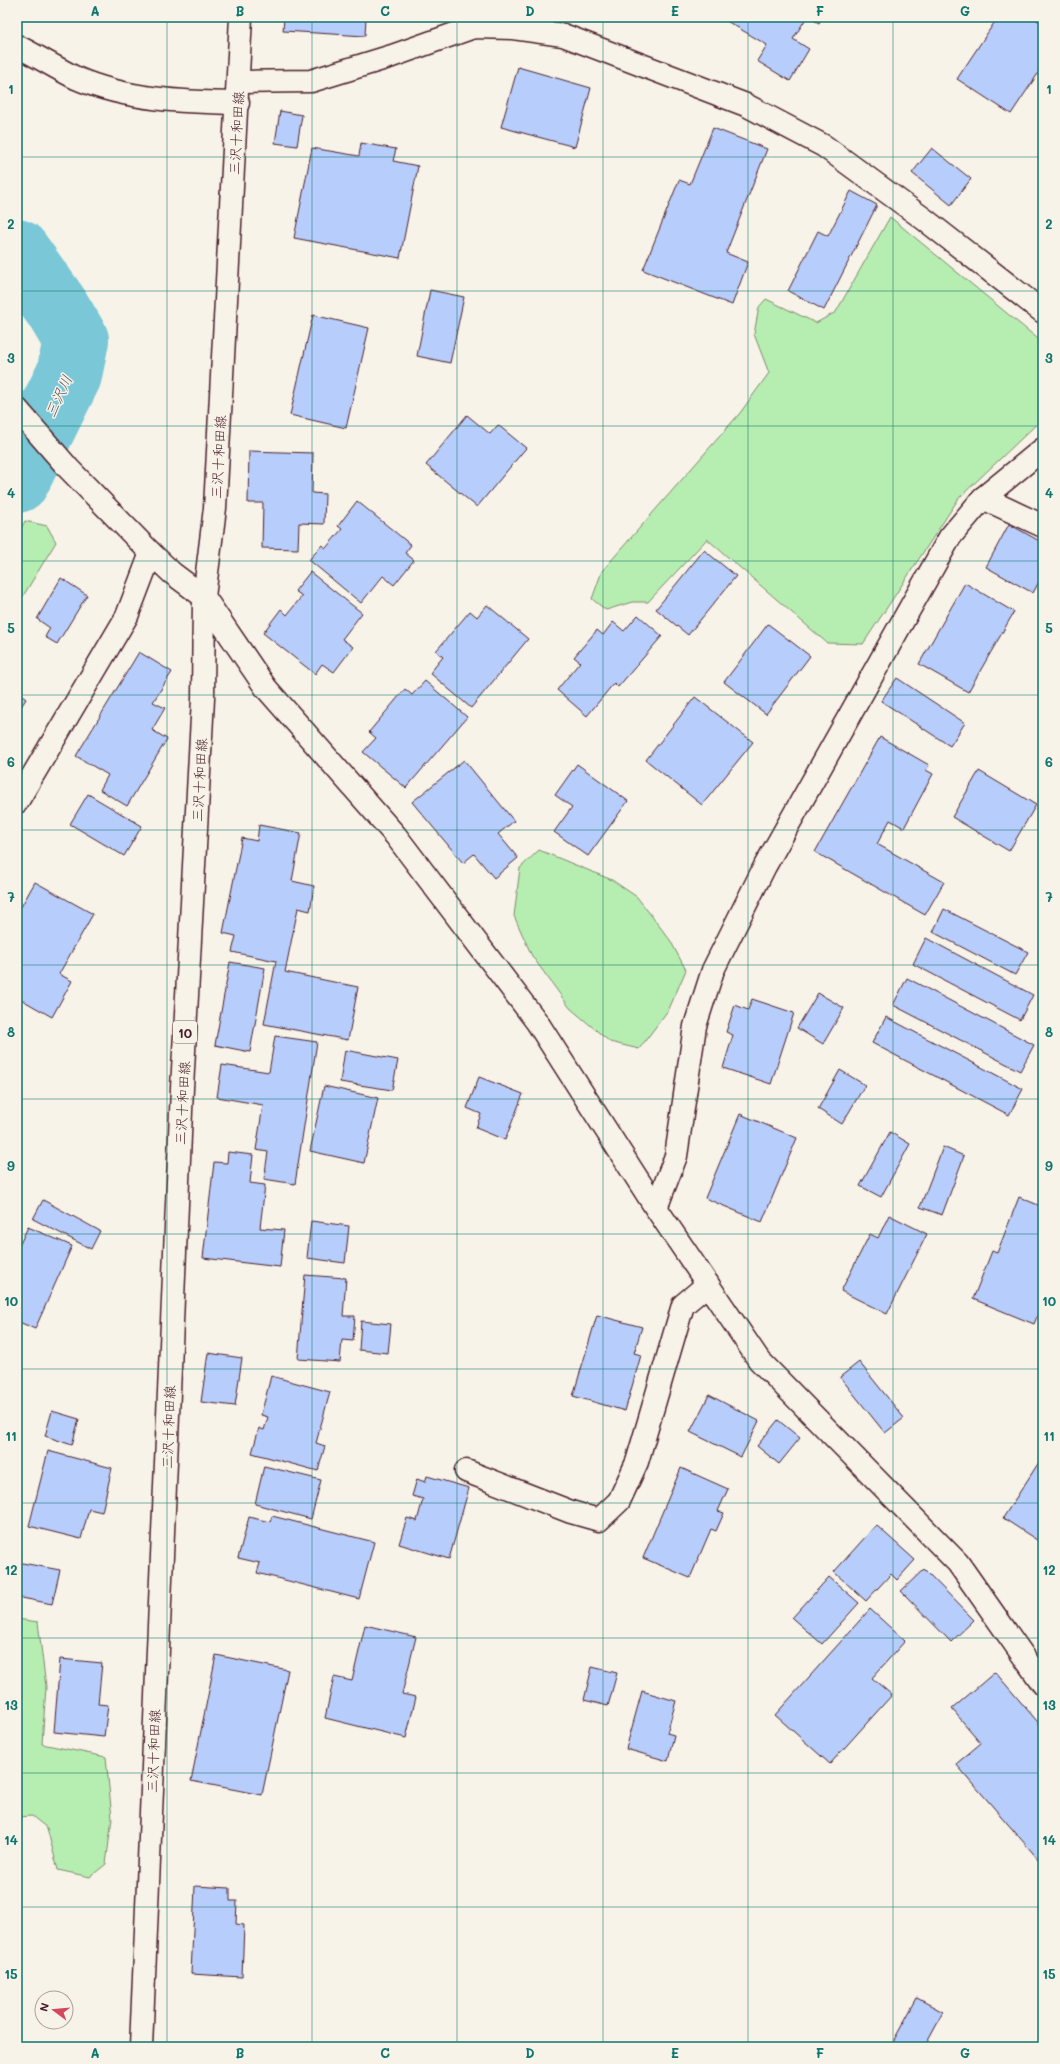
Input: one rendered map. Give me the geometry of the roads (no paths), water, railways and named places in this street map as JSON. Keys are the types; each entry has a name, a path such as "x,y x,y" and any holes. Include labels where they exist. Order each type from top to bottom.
{"street":[{"name":"三沢十和田線","path":"141,2047 182,1088 203,699 204,597 215,508 241,17"},
{"path":"17,46 77,78 118,92 184,102 311,81 392,56 474,27 513,28 563,35 746,105 824,146 924,219 1043,312"},
{"path":"17,409 70,469 151,553 172,573 204,597 266,688 396,836 537,1022 656,1208 759,1360 958,1563 1043,1684"},
{"path":"656,1208 676,1156 695,1026 713,970 765,866 950,537 983,498 1043,449"},
{"path":"983,498 1043,526"},
{"path":"17,802 127,616 151,553"},
{"path":"466,1471 571,1512 598,1520 619,1501 637,1462 682,1305 708,1284"}],"waterway":[{"name":"三沢川","path":"17,252 57,308 76,340 69,375 17,480"}]}
